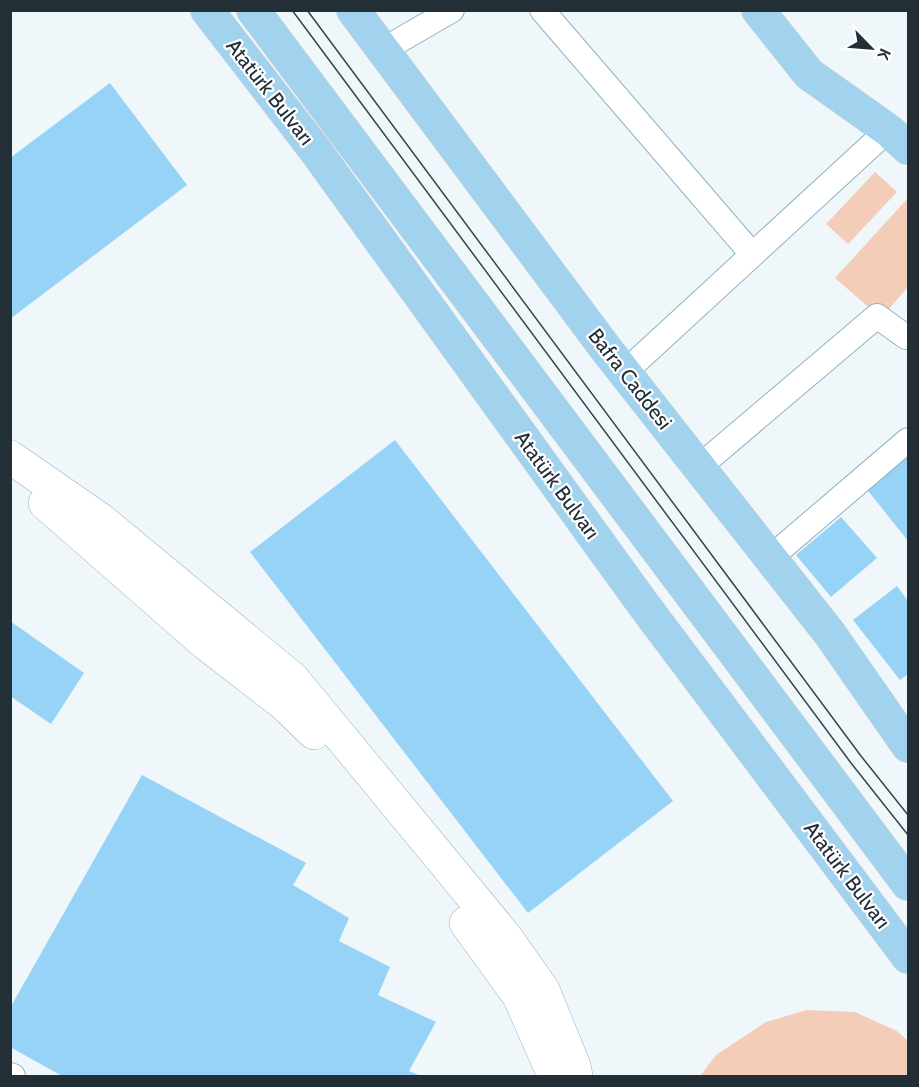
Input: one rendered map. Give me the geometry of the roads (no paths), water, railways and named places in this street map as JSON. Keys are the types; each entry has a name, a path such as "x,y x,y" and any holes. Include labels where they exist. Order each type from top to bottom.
{"main road":[{"name":"Atatürk Bulvarı","path":"207,10 315,150 642,604 909,957"},
{"name":"Atatürk Bulvarı","path":"253,10 909,884"},
{"name":"Bafra Caddesi","path":"353,10 624,372 830,634 909,746"},
{"path":"758,10 809,74 902,137"},
{"path":"778,10 822,63 902,137"}],"street":[{"path":"382,50 452,10"},
{"path":"542,10 753,255"},
{"path":"624,372 753,255 902,137"},
{"path":"699,468 877,316 909,337"},
{"path":"770,558 909,440"},
{"path":"10,457 101,520 293,679 505,936 543,990 574,1066 576,1077"},
{"path":"10,477 32,492 205,643 284,704 338,758 480,941 519,996 554,1077"}],"tram line":[{"path":"292,10 851,763 908,835"},
{"path":"307,10 861,756 908,815"}]}
